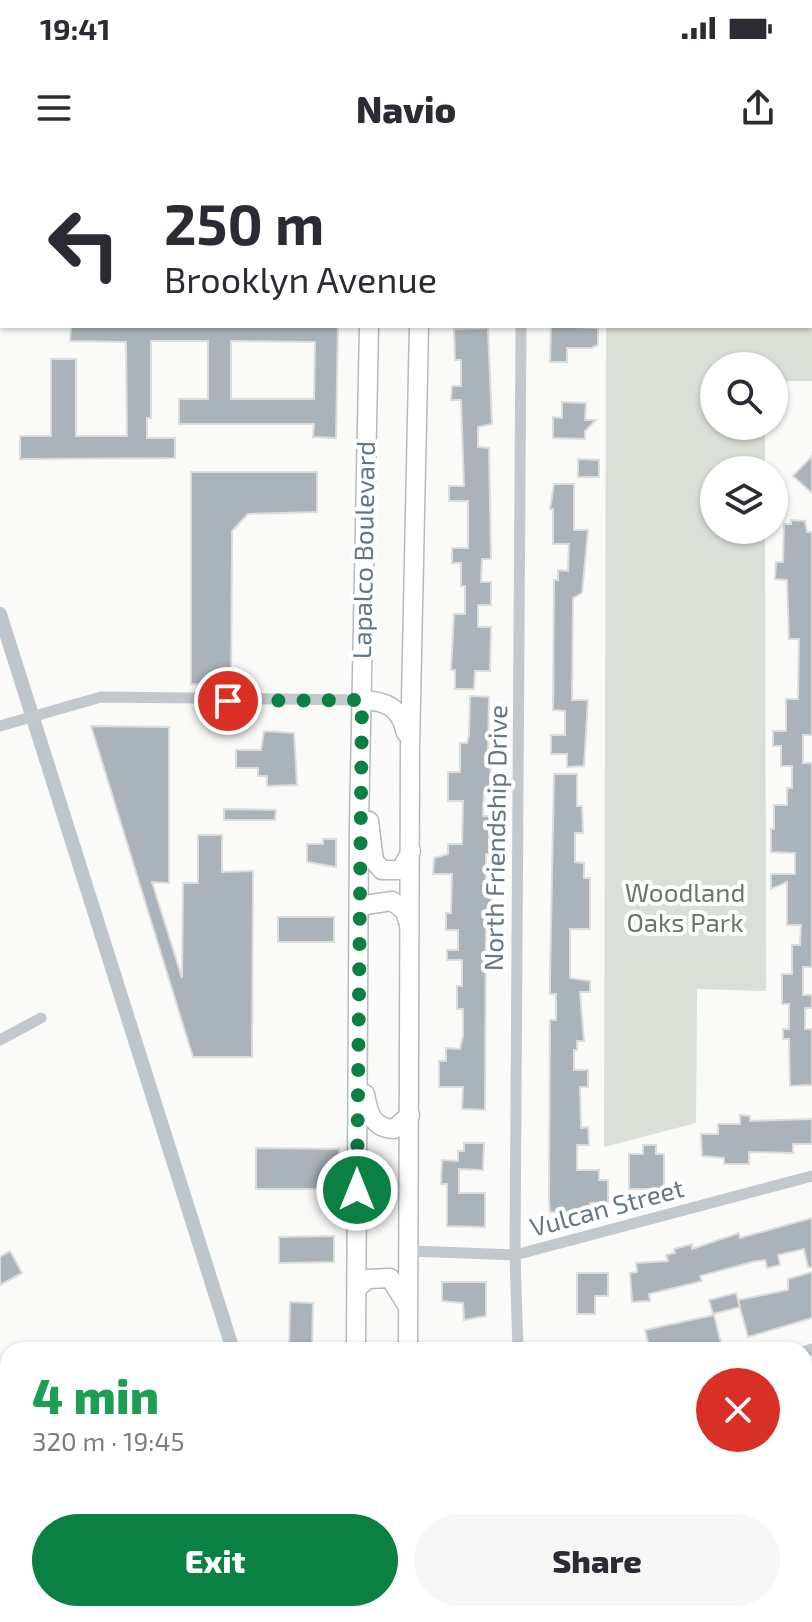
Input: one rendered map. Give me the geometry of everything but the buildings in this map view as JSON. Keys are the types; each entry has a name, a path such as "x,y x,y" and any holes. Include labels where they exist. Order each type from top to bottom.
{"main road":[{"name":"Lapalco Boulevard","path":"356,1342 359,906 369,328"},
{"name":"Lapalco Boulevard","path":"408,1342 410,747 419,328"},
{"path":"362,700 384,701 395,708 403,720 410,747"},
{"path":"361,755 374,861 382,870 396,872 404,866 411,851"},
{"path":"359,906 392,901 405,911 410,927"},
{"path":"358,1047 367,1111 373,1120 385,1128 394,1129 410,1115"},
{"path":"357,1288 368,1279 390,1278 408,1308"}],"street":[{"name":"North Friendship Drive","path":"518,1342 515,1255 521,328"},
{"path":"0,726 101,697 362,700"},
{"path":"0,1040 41,1018"},
{"name":"Vulcan Street","path":"410,1251 515,1255 812,1176"}],"green space":[{"name":"Woodland Oaks Park","path":"606,328 812,328 812,381 788,381 788,352 700,352 700,440 765,440 765,456 700,456 700,544 765,544 766,991 697,989 696,1123 604,1147"}],"waterway":[{"path":"0,614 230,1342"}],"route":[{"path":"228,701 362,700 357,1190"}]}
